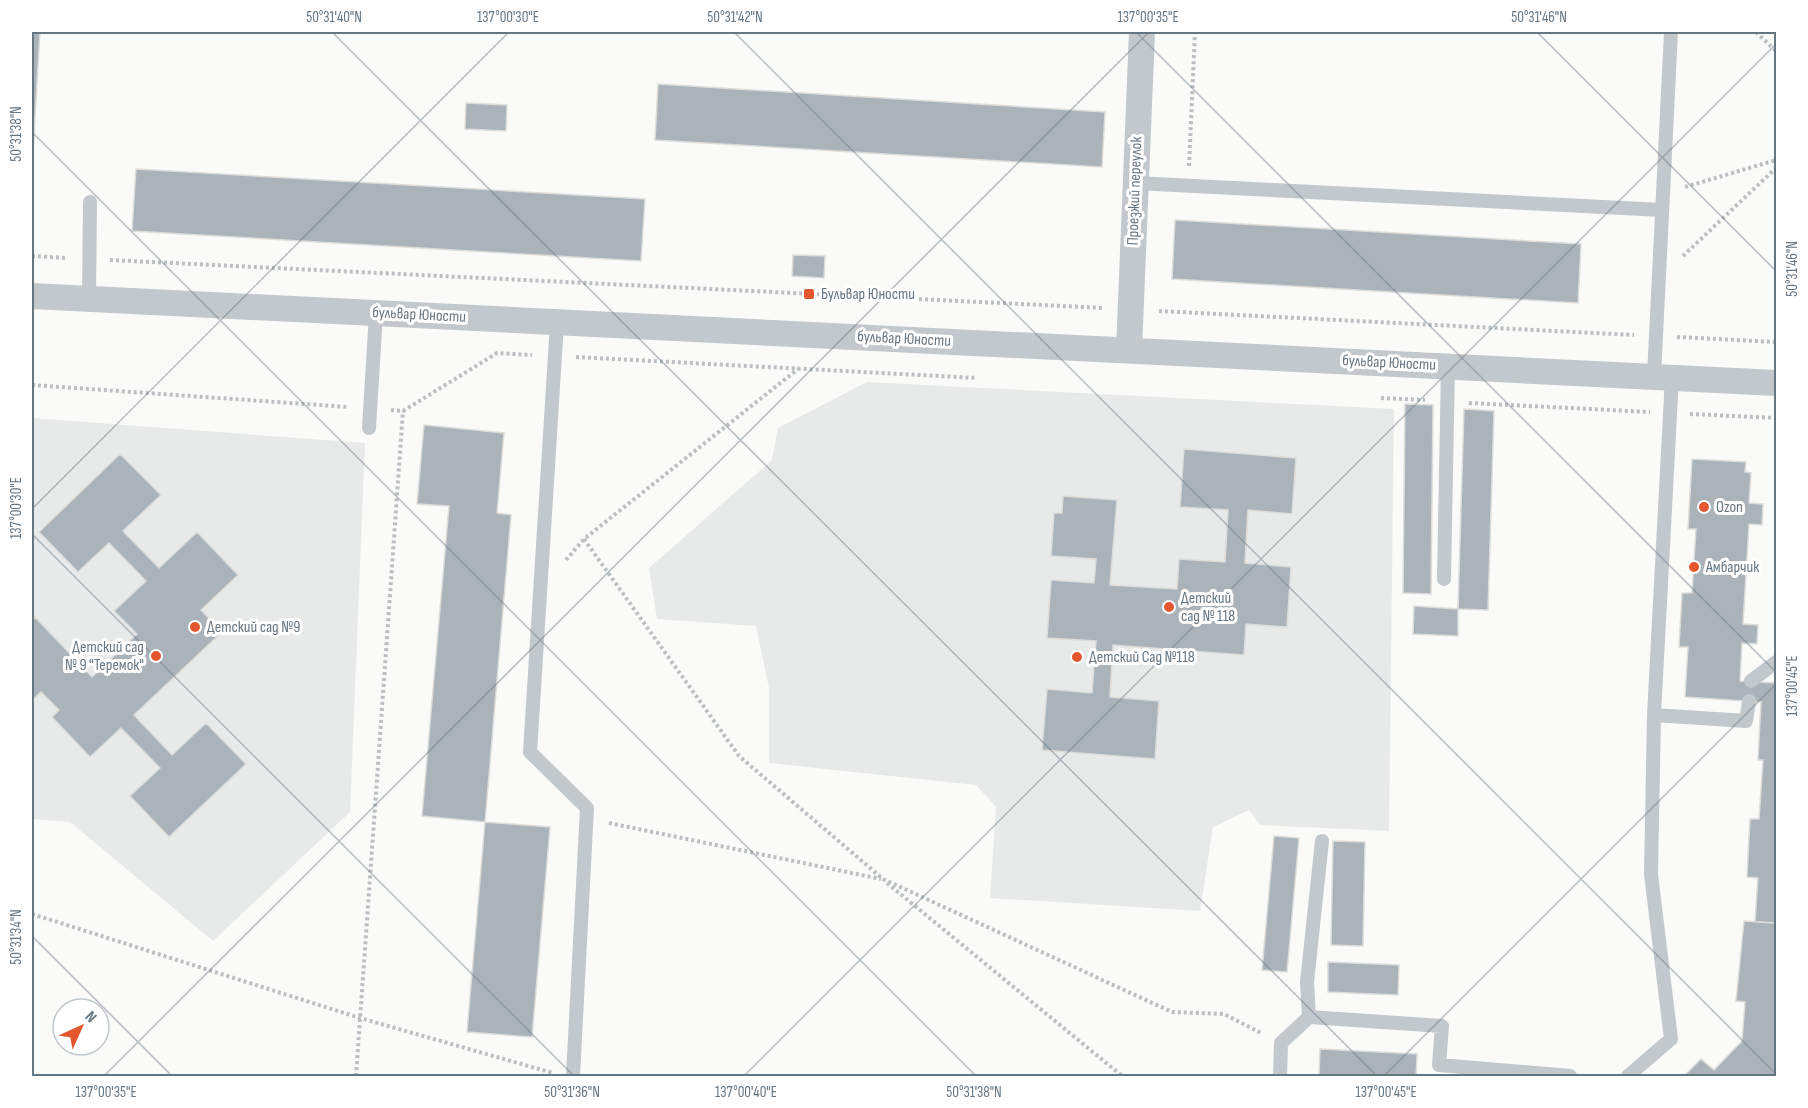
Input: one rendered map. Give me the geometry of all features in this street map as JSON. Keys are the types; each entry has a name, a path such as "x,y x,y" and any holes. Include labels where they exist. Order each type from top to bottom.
{"street":[{"name":"Проезжий переулок","path":"1129,350 1142,32"},
{"name":"бульвар Юности","path":"32,296 1776,382"}],"lane":[{"path":"1628,1077 1671,1039 1651,874 1654,715 1670,413 1656,336 1671,32"},
{"path":"1136,183 1662,210"},
{"path":"89,298 90,202"},
{"path":"369,428 376,312"},
{"path":"557,323 530,753 587,808 573,1077"},
{"path":"1444,579 1448,366"},
{"path":"1752,681 1776,662"},
{"path":"1654,715 1746,721 1749,701"},
{"path":"1310,1017 1306,982 1322,842"},
{"path":"1280,1077 1281,1043 1310,1017 1442,1026 1439,1065 1570,1077"}],"path":[{"path":"1188,185 1195,32"},
{"path":"1756,32 1776,51"},
{"path":"1663,194 1776,159"},
{"path":"1659,278 1776,168"},
{"path":"32,256 1776,342"},
{"path":"32,385 403,411 497,353 977,378"},
{"path":"540,589 584,539 799,368"},
{"path":"1381,398 1776,418"},
{"path":"356,1077 403,411"},
{"path":"584,539 739,756 1122,1077"},
{"path":"588,819 883,879 1172,1012 1224,1014 1281,1043"},
{"path":"32,914 360,1018 564,1077"}],"shaded area":[{"name":"Детский Сад №118","path":"867,382 1394,409 1389,831 1260,825 1249,810 1213,827 1200,911 990,898 996,807 976,785 769,763 769,688 756,626 657,619 649,568 772,460 778,428"},
{"name":"Детский сад №9","path":"32,418 365,443 350,812 213,941 70,822 32,819"}],"building":[{"path":"32,32 40,32 32,169"},
{"path":"658,84 1105,112 1102,167 655,140"},
{"path":"466,103 507,105 506,131 465,129"},
{"path":"136,169 645,199 641,261 132,231"},
{"path":"1175,220 1581,244 1578,303 1172,279"},
{"path":"793,255 825,256 824,278 792,276"},
{"path":"1405,404 1433,405 1431,594 1403,593"},
{"path":"1464,409 1494,411 1488,610 1458,609"},
{"path":"424,425 504,433 497,513 511,515 485,822 422,816 449,506 417,504"},
{"name":"Детский сад № 118","path":"1184,449 1296,458 1292,514 1248,510 1245,563 1291,567 1287,627 1246,624 1244,655 1113,645 1110,697 1159,701 1155,759 1042,750 1047,689 1092,693 1096,641 1047,638 1051,580 1094,583 1096,559 1051,556 1054,513 1062,513 1063,496 1117,500 1110,585 1177,589 1179,559 1225,562 1228,510 1180,507"},
{"name":"Детский сад № 9 \"Теремок\"","path":"120,454 161,495 123,531 159,568 197,532 238,575 201,610 222,632 134,715 172,755 206,723 246,764 169,837 130,796 160,768 121,728 90,757 52,717 59,710 41,692 35,698 32,695 32,621 35,617 92,677 137,634 114,611 146,581 109,543 78,572 39,532"},
{"path":"1692,459 1746,462 1745,472 1751,473 1749,503 1763,504 1762,525 1749,524 1743,624 1758,625 1757,644 1742,643 1740,681 1776,683 1776,923 1755,922 1758,878 1747,877 1750,819 1759,819 1763,760 1758,760 1761,702 1685,697 1688,647 1679,647 1682,593 1692,593 1696,529 1688,529"},
{"path":"1414,606 1458,609 1458,636 1413,634"},
{"path":"485,822 550,827 532,1037 467,1032"},
{"path":"1274,836 1299,838 1287,972 1262,970"},
{"path":"1333,841 1365,842 1363,946 1331,945"},
{"path":"1744,921 1776,923 1776,1071 1774,1076 1684,1076 1701,1059 1714,1070 1742,1041 1745,1002 1736,1001"},
{"path":"1328,962 1399,965 1398,995 1328,992"},
{"path":"1320,1049 1417,1054 1416,1076 1319,1076"}],"place":[{"name":"Бульвар Юности","path":"809,294"},
{"name":"Ozon","path":"1704,507"},
{"name":"Амбарчик","path":"1694,567"},
{"name":"Детский сад № 118","path":"1169,607"},
{"name":"Детский сад №9","path":"195,627"},
{"name":"Детский сад № 9 \"Теремок\"","path":"156,656"},
{"name":"Детский Сад №118","path":"1077,657"}]}
